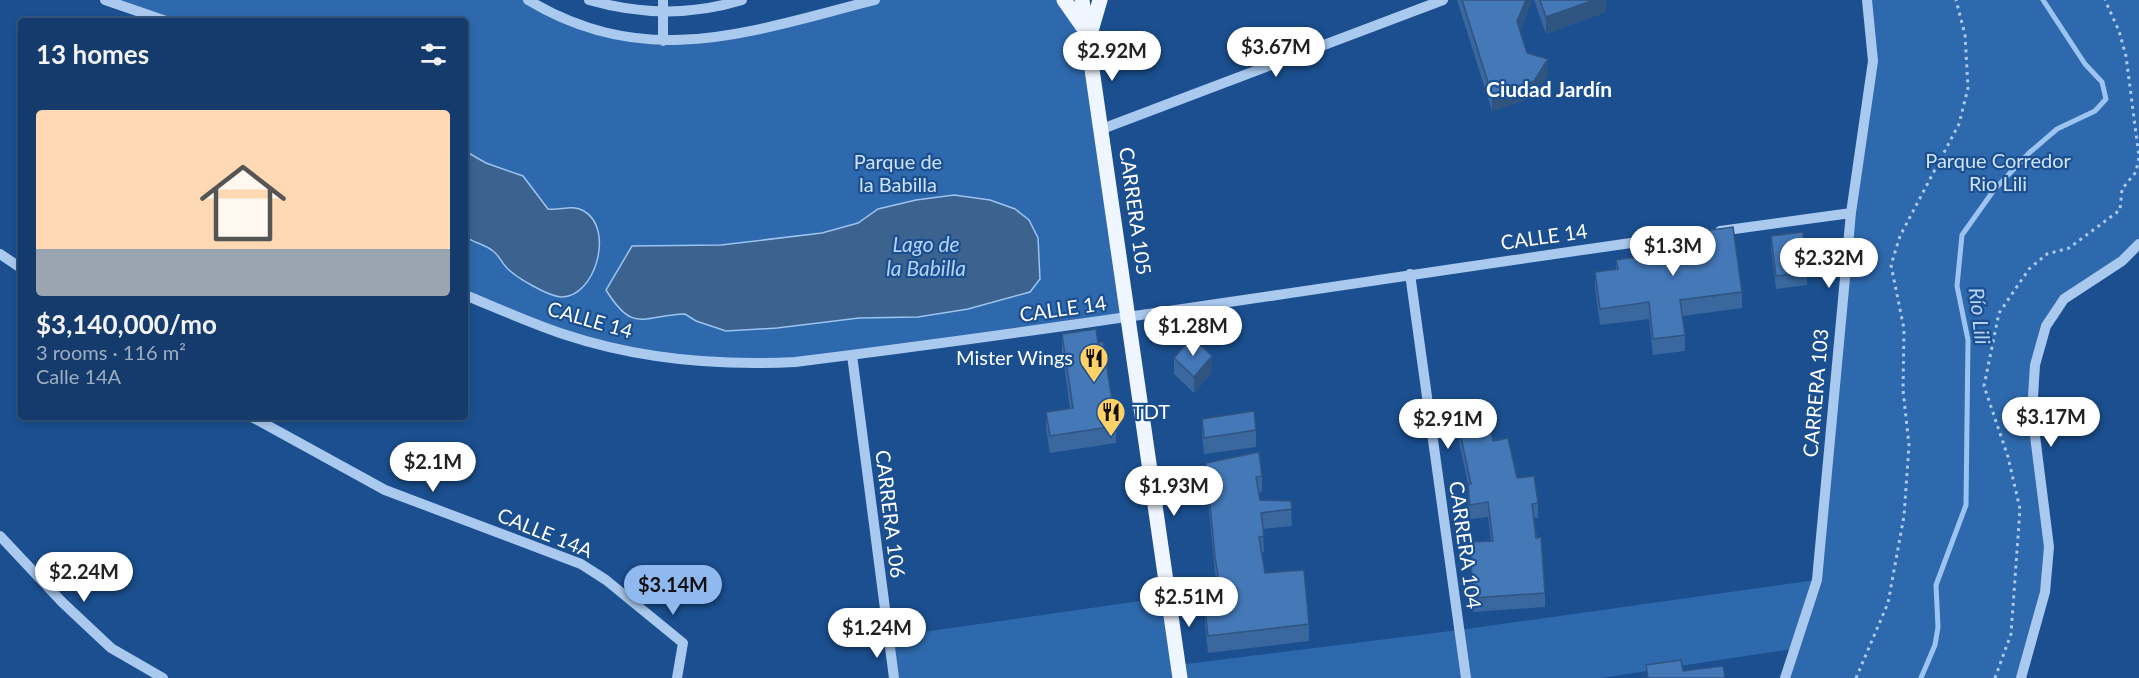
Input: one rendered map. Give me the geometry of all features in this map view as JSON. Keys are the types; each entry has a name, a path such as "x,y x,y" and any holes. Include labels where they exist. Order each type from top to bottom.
{"main road":[{"path":"1065,0 1078,18 1089,40"},
{"name":"CARRERA 105","path":"1082,0 1180,678"},
{"path":"1089,40 1100,0"}],"street":[{"path":"105,0 157,18"},
{"path":"528,0 581,26 617,36 663,41 698,41 726,37 875,0"},
{"path":"589,0 624,9 664,13 701,10 742,0"},
{"path":"663,0 663,41"},
{"path":"1102,129 1443,0"},
{"name":"CARRERA 103","path":"1785,678 1817,580 1851,213 1873,61 1866,0"},
{"path":"1712,232 1851,213"},
{"name":"CALLE 14","path":"468,296 564,334 667,358 744,365 852,355 1129,318 1410,274 1700,234"},
{"path":"2021,678 2045,592 2049,547 2032,412 2035,365 2046,326 2064,299 2122,261 2139,244"},
{"path":"0,254 18,266"},
{"name":"CARRERA 104","path":"1410,274 1466,678"},
{"name":"CARRERA 106","path":"852,355 894,678"},
{"name":"CALLE 14A","path":"257,420 385,490 580,564 606,580 683,643 677,678"},
{"path":"0,536 62,602 111,648 163,678"}],"path":[{"path":"1856,678 1888,603 1905,504 1909,445 1903,390 1904,329 1891,265 1900,236 1935,172 1961,115 1968,88 1965,35 1956,0"}],"green space":[{"name":"Parque de la Babilla","path":"105,0 528,0 581,26 698,41 875,0 1064,0 1078,18 1129,318 852,355 695,362 564,334 468,296 468,18 157,18"},
{"name":"Parque Corredor Rio Lili","path":"1867,0 2139,0 2139,244 2064,299 2046,326 2032,412 2049,547 2021,678 1785,678 1792,649 1601,678 894,678 888,637 1168,597 1178,665 1459,630 1816,580 1873,61"}],"water":[{"path":"468,153 486,163 523,176 548,209 570,208 584,211 593,220 598,232 599,246 597,261 583,287 573,294 561,297 533,286 512,273 495,253 468,238"},
{"name":"Lago de la Babilla","path":"954,195 990,200 1015,209 1029,220 1038,238 1040,279 1030,292 968,309 918,317 859,318 777,328 726,331 696,321 685,314 649,319 632,318 624,313 606,290 632,246 721,245 822,233 858,223 878,209 916,200"}],"building":[{"path":"1462,0 1526,0 1517,21 1527,53 1548,59 1534,81 1492,95"},
{"path":"1540,0 1594,0 1546,17"},
{"path":"1733,227 1742,292 1680,300 1685,335 1653,339 1649,302 1600,309 1595,272 1618,269 1616,260 1635,257 1634,248 1676,242 1675,235"},
{"path":"1803,232 1807,273 1776,276 1771,236"},
{"path":"1096,329 1098,343 1103,342 1116,426 1050,436 1046,412 1073,408 1062,334"},
{"path":"1192,337 1212,356 1194,377 1174,358"},
{"path":"1254,411 1256,430 1204,438 1202,419"},
{"path":"1489,422 1493,441 1508,438 1517,478 1534,476 1538,503 1532,504 1536,538 1541,537 1545,593 1473,598 1470,542 1493,541 1488,502 1470,505 1468,484 1471,484 1459,428"},
{"path":"1259,452 1262,476 1256,477 1260,500 1291,501 1292,509 1261,513 1264,536 1259,537 1265,573 1304,570 1309,624 1208,636 1205,609 1223,606 1215,557 1206,463"},
{"path":"1681,660 1683,671 1723,666 1725,678 1648,678 1646,665"}],"waterway":[{"name":"Río Lili","path":"1921,678 1935,645 1938,627 1936,585 1966,505 1968,340 1957,286 1962,235 1994,190 2029,153 2057,129 2095,111 2106,99 2102,82 2085,64 2043,0"}],"place":[{"name":"Mister Wings","path":"1094,384"},
{"name":"TDT","path":"1111,438"}],"district":[{"name":"Ciudad Jardín","path":"1549,90"}]}
